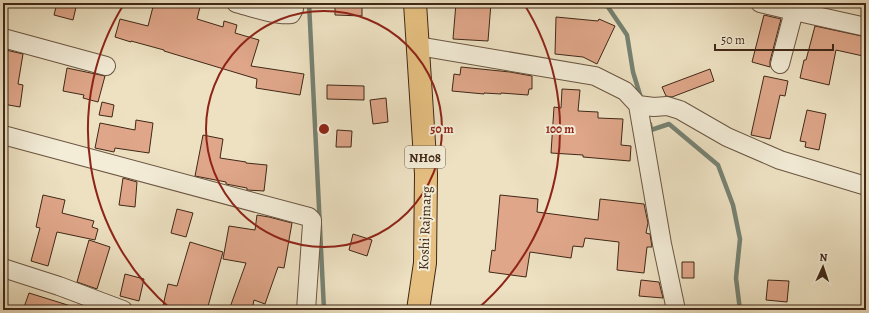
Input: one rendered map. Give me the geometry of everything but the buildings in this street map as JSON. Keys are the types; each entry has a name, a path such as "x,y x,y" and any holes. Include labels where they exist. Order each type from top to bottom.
{"main road":[{"name":"Koshi Rajmarg","path":"415,3 426,174 425,263 418,310"}],"street":[{"path":"236,3 259,10 284,15 291,14 294,8 294,3"},
{"path":"760,3 795,7 866,27"},
{"path":"780,64 795,7"},
{"path":"3,38 106,66"},
{"path":"418,46 595,76 624,91 645,106 667,106 680,110 727,137 780,160 866,186"},
{"path":"645,106 662,244 676,310"},
{"path":"3,135 309,217 312,220 312,224 306,310"},
{"path":"3,268 59,286 101,306 123,310"}],"waterway":[{"path":"309,3 324,310"},
{"path":"601,3 608,7 627,35 633,72 641,98"},
{"path":"650,124 651,130 669,124 718,165 733,205 740,239 736,278 740,310"}]}
